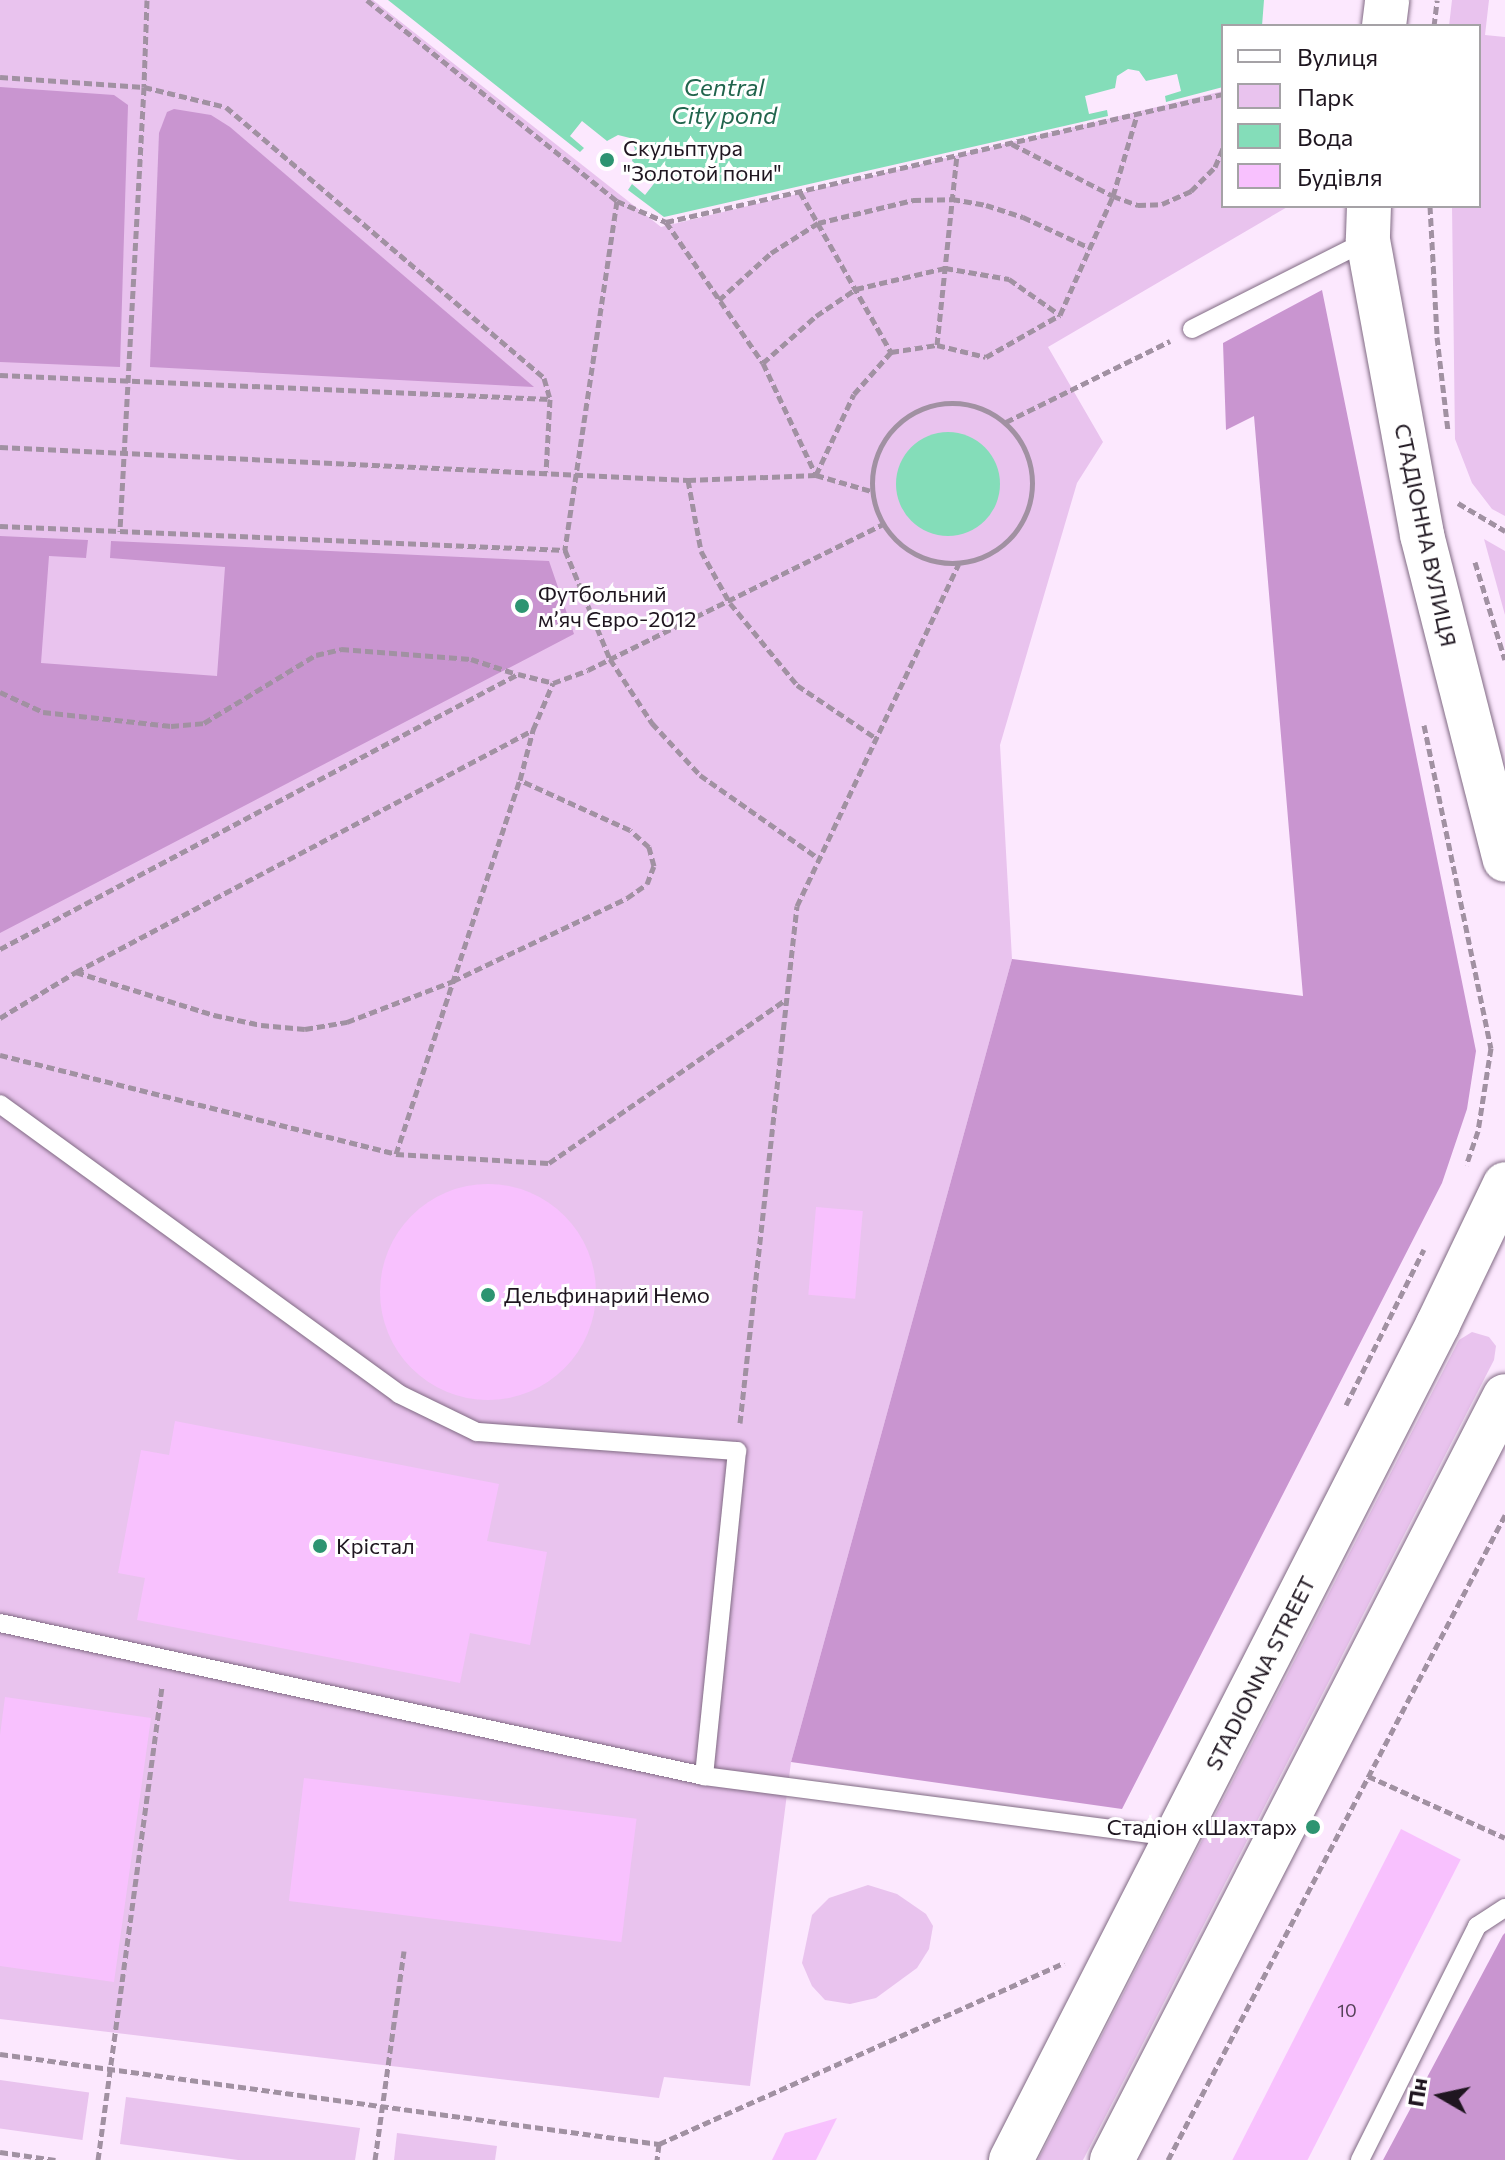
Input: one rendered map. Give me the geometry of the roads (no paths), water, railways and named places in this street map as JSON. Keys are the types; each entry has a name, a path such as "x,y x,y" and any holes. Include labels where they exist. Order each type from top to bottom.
{"street":[{"path":"1384,24 1387,0"},
{"name":"СТАДІОННА ВУЛИЦЯ","path":"1368,223 1422,535 1497,809 1505,860"},
{"name":"STADIONNA STREET","path":"1011,2160 1438,1324 1505,1184"},
{"path":"1112,2160 1505,1396"}],"lane":[{"path":"1192,329 1368,223"},
{"path":"0,1104 399,1394 477,1432 737,1451 704,1776"},
{"path":"0,1623 704,1776 1176,1837"},
{"path":"1360,2160 1477,1926 1505,1908"}],"water":[{"name":"Central City pond","path":"388,0 1264,0 1262,24 1221,24 1221,88 1166,102 1165,96 1181,91 1177,74 1146,81 1139,71 1128,69 1117,76 1115,88 1085,96 1089,114 1107,110 1108,116 664,217 628,190 632,184 645,195 656,181 632,161 635,149 630,138 618,135 607,141 582,121 570,136 584,148 580,152"},
{"path":"948,432 968,436 985,447 996,464 1000,484 996,504 985,521 968,532 948,536 928,532 911,521 900,504 896,484 900,464 911,447 928,436"}],"place":[{"name":"Скульптура \"Золотой пони\"","path":"607,160"},
{"name":"Футбольний мʼяч Євро-2012","path":"522,606"},
{"name":"Дельфинарий Немо","path":"488,1295"},
{"name":"Крістал","path":"320,1546"},
{"name":"Стадіон «Шахтар»","path":"1313,1827"}]}
